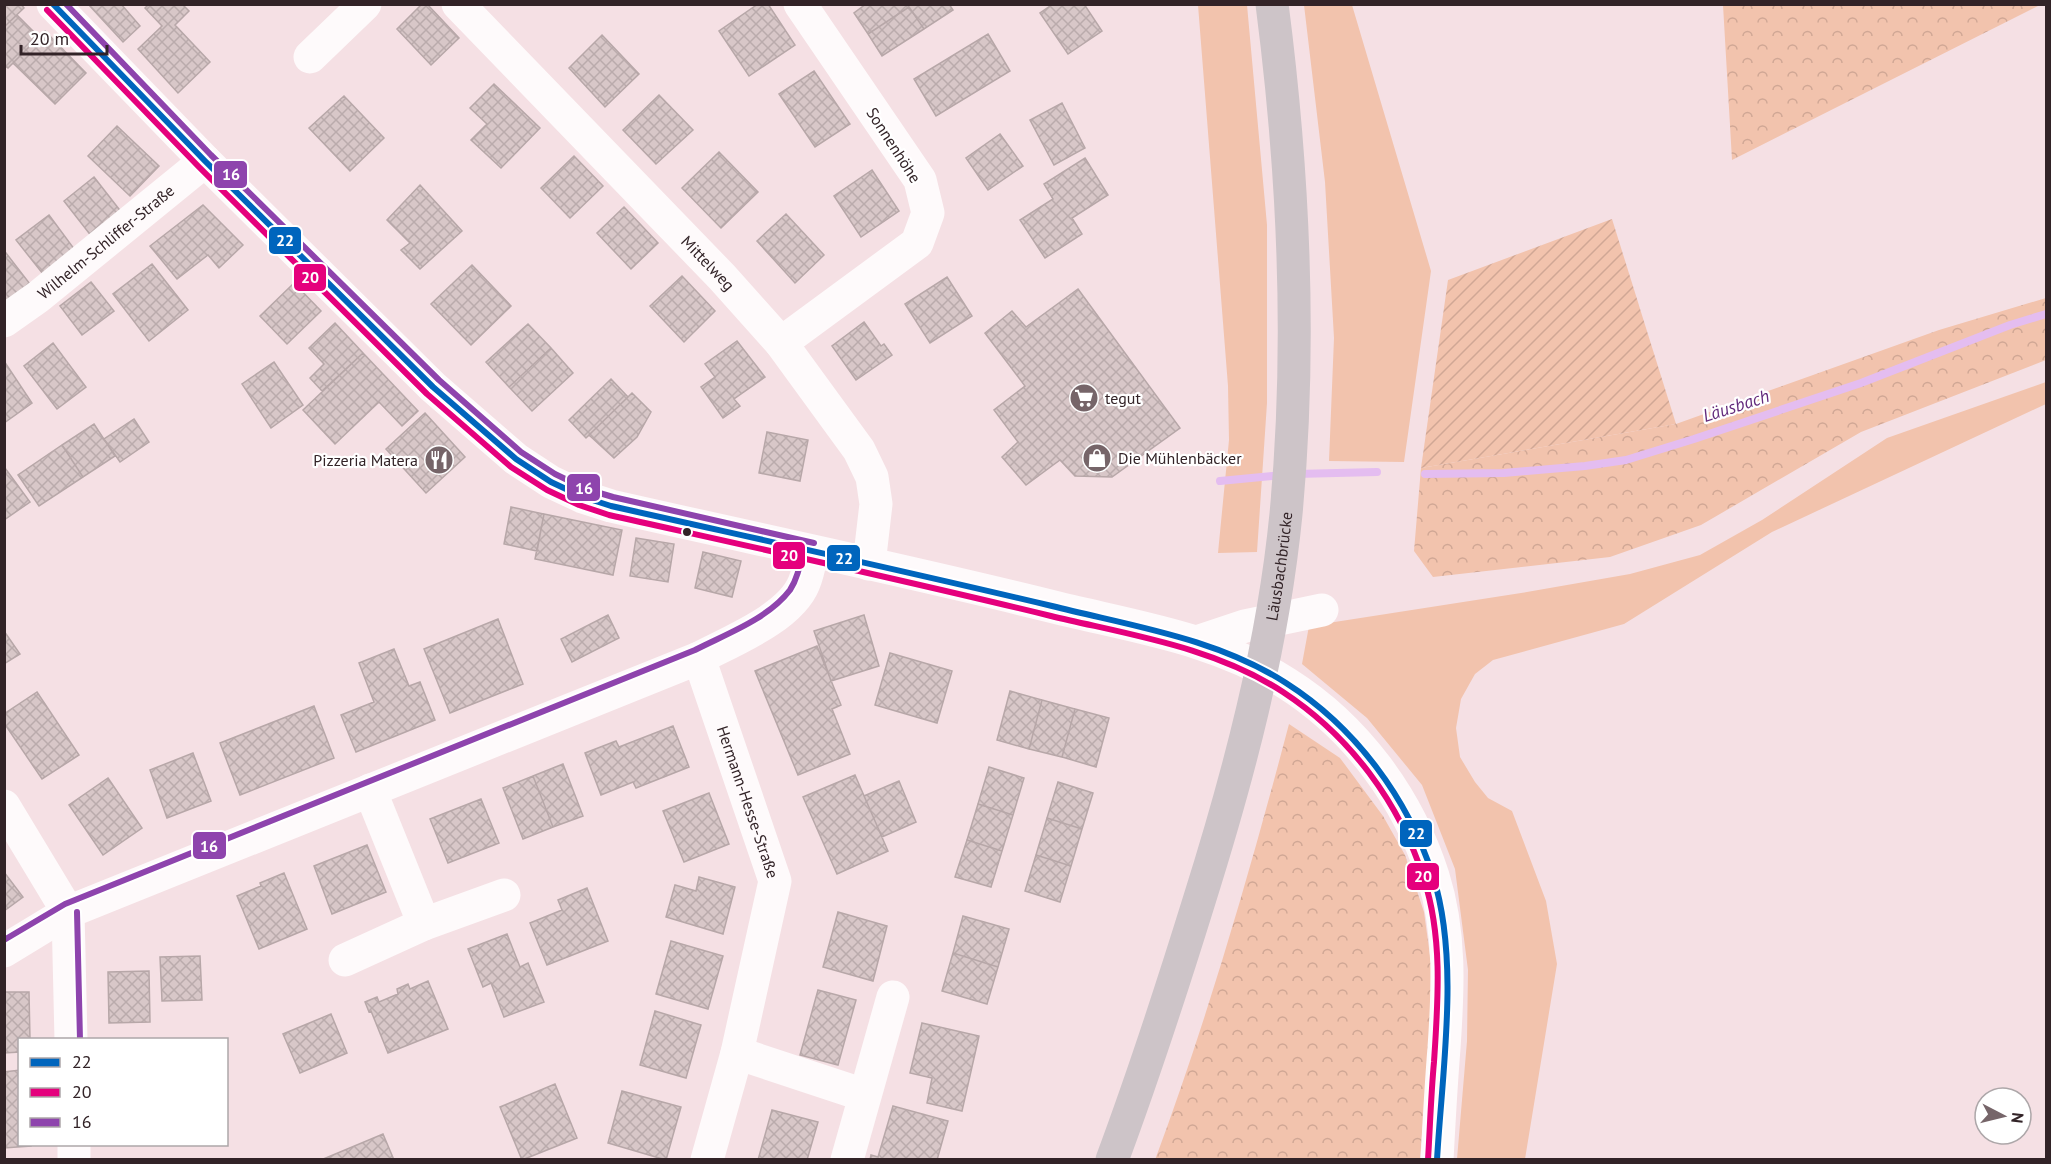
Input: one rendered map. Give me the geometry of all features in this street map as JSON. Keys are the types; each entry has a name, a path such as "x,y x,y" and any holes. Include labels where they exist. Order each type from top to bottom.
{"main road":[{"name":"Läusbachbrücke","path":"1112,1160 1178,969 1227,810 1253,713 1272,615 1281,549 1293,416 1296,316 1288,158 1272,4"}],"street":[{"path":"53,4 205,161 433,387 516,459 551,482 583,497 611,506 987,590 1197,642 1252,664 1287,683 1327,713 1362,748 1392,788 1416,831 1434,878 1444,926 1448,976 1437,1160"},
{"path":"310,57 365,4"},
{"name":"Mittelweg","path":"458,4 722,277 781,343 859,450 872,477 876,504 869,564"},
{"name":"Sonnenhöhe","path":"781,343 917,243 928,213 920,180 800,4"},
{"name":"Wilhelm-Schliffer-Straße","path":"4,321 38,297 205,161"},
{"path":"4,951 68,912 699,658 778,615 793,601 804,584 812,552"},
{"path":"1197,642 1245,626 1322,610"},
{"name":"Hermann-Hesse-Straße","path":"699,658 775,881 737,1053 707,1160"},
{"path":"370,790 424,924"},
{"path":"4,806 68,912 71,1038"},
{"path":"345,960 424,924 504,895"},
{"path":"847,1160 893,997"},
{"path":"737,1053 864,1095"}],"green space":[{"path":"1723,4 2040,5 1732,160"},
{"path":"1198,5 1247,5 1267,225 1267,403 1257,552 1218,553 1229,440 1228,386"},
{"path":"1304,5 1352,5 1431,271 1404,462 1329,461 1334,338 1325,182"},
{"path":"1612,219 1676,424 1421,468 1448,280"},
{"path":"2046,298 2046,360 1861,432 1701,525 1610,557 1433,577 1414,551 1421,468 1676,424 1939,330"},
{"path":"2046,382 2046,404 1772,532 1624,624 1493,660 1475,674 1461,699 1456,728 1460,757 1488,798 1512,811 1546,901 1557,964 1525,1159 1457,1159 1467,1041 1468,970 1455,869 1422,785 1367,718 1302,664 1309,626 1630,574 1700,555 1762,520 1887,438"},
{"path":"1289,724 1340,758 1383,816 1405,855 1424,912 1431,963 1430,1037 1420,1159 1155,1160 1193,1052 1227,944"}],"building":[{"path":"4,4 21,4 24,8 4,27"},
{"path":"88,4 121,4 140,26 123,42"},
{"path":"149,4 182,4 189,11 175,25 210,62 178,93 138,49 162,26 145,8"},
{"path":"422,4 427,4 459,38 431,65 397,29"},
{"path":"758,4 768,4 795,45 749,76 719,31"},
{"path":"866,4 907,4 909,7 868,34 854,13"},
{"path":"907,4 949,4 953,10 924,29"},
{"path":"1053,4 1084,4 1102,31 1068,54 1040,13"},
{"path":"909,7 924,29 882,56 868,34"},
{"path":"17,15 39,37 8,68 4,65 4,27"},
{"path":"45,31 86,73 55,104 13,63"},
{"path":"988,34 1010,71 936,116 914,79"},
{"path":"602,35 639,74 605,107 569,68"},
{"path":"814,71 850,124 815,147 779,94"},
{"path":"494,84 540,128 501,168 471,140 487,124 470,108"},
{"path":"659,95 693,130 656,164 623,130"},
{"path":"344,96 384,138 350,171 309,128"},
{"path":"1062,103 1085,148 1054,165 1030,120"},
{"path":"117,126 159,166 130,196 88,156"},
{"path":"1000,134 1023,166 988,190 966,158"},
{"path":"719,152 758,192 721,228 682,188"},
{"path":"574,156 603,186 570,218 541,188"},
{"path":"1085,158 1108,195 1072,218 1082,234 1045,258 1020,220 1053,199 1044,184"},
{"path":"872,170 899,211 861,237 834,196"},
{"path":"94,177 122,213 92,237 64,201"},
{"path":"420,185 462,231 420,269 401,250 410,243 387,220"},
{"path":"203,205 243,245 219,268 208,255 177,279 150,246"},
{"path":"624,207 658,243 631,269 597,233"},
{"path":"786,214 824,255 795,283 757,241"},
{"path":"49,215 75,250 43,274 16,240"},
{"path":"6,253 30,284 4,304 4,254"},
{"path":"152,264 188,310 149,341 113,294"},
{"path":"472,265 511,306 471,345 431,304"},
{"path":"682,276 715,311 684,342 650,306"},
{"path":"947,277 972,316 930,343 905,304"},
{"path":"91,282 114,311 82,335 60,306"},
{"path":"294,283 321,311 287,344 260,316"},
{"name":"tegut","path":"1078,289 1180,428 1112,477 1075,476 1060,460 1026,485 1002,457 1018,442 994,410 1025,386 985,333 1012,311 1026,327"},
{"path":"864,322 881,346 884,344 892,355 856,380 832,346"},
{"path":"335,323 363,353 322,391 310,378 324,364 309,348"},
{"path":"528,324 551,348 509,387 486,362"},
{"path":"737,341 765,377 734,399 740,406 723,418 701,387 715,377 705,364"},
{"path":"53,343 86,387 57,409 24,366"},
{"path":"551,348 573,373 532,411 509,387"},
{"path":"363,353 418,411 402,426 379,402 335,444 303,410"},
{"path":"4,361 32,403 4,423"},
{"path":"274,362 303,405 271,428 242,384"},
{"path":"611,379 628,397 586,438 569,420"},
{"path":"632,393 651,412 637,437 614,458 589,435"},
{"path":"425,413 465,457 426,493 386,449"},
{"path":"134,419 149,442 120,462 104,439"},
{"path":"94,424 115,456 83,477 62,445"},
{"path":"767,432 808,440 800,481 759,473"},
{"path":"62,445 83,477 39,506 18,475"},
{"path":"4,468 30,502 4,520"},
{"path":"511,507 544,514 537,551 504,544"},
{"path":"544,514 622,530 613,575 535,559"},
{"path":"636,538 674,544 668,582 630,576"},
{"path":"703,552 741,561 732,597 695,588"},
{"path":"608,615 619,638 572,662 561,639"},
{"path":"864,615 879,666 831,681 814,631"},
{"path":"498,619 523,684 450,713 424,649"},
{"path":"4,631 20,654 4,664"},
{"path":"817,646 841,705 832,709 850,754 798,775 755,671"},
{"path":"394,649 409,686 420,682 435,720 356,752 341,715 374,702 359,663"},
{"path":"890,653 952,671 937,723 875,705"},
{"path":"1010,691 1042,700 1029,749 997,740"},
{"path":"37,692 79,755 42,779 4,723 4,714"},
{"path":"1042,700 1075,709 1062,757 1029,749"},
{"path":"314,706 334,758 240,795 220,743"},
{"path":"1075,709 1109,718 1096,767 1062,757"},
{"path":"673,726 689,767 636,788 633,782 601,795 585,753 616,741 619,747"},
{"path":"193,753 211,801 167,818 150,770"},
{"path":"563,764 583,816 553,827 533,776"},
{"path":"989,767 1024,778 1013,815 978,804"},
{"path":"855,775 888,851 837,874 803,797"},
{"path":"533,776 553,827 523,839 503,788"},
{"path":"108,778 142,828 103,855 69,805"},
{"path":"899,781 916,822 882,837 864,796"},
{"path":"1058,782 1093,793 1082,829 1047,818"},
{"path":"709,793 729,844 684,862 663,811"},
{"path":"481,799 499,843 448,863 430,819"},
{"path":"978,804 1013,815 1002,851 967,840"},
{"path":"1047,818 1082,829 1071,866 1036,855"},
{"path":"967,840 1002,851 991,887 955,877"},
{"path":"367,845 386,892 332,914 314,866"},
{"path":"1036,855 1071,866 1060,902 1025,891"},
{"path":"4,872 23,897 4,911"},
{"path":"284,873 307,929 259,949 237,896"},
{"path":"699,877 735,887 723,934 666,917 675,885 696,891"},
{"path":"587,888 608,941 547,965 530,923 562,910 558,900"},
{"path":"838,912 887,926 873,981 823,967"},
{"path":"963,916 1009,929 998,967 953,953"},
{"path":"507,934 520,967 528,963 544,1002 504,1017 491,983 483,987 468,949"},
{"path":"671,941 723,956 708,1009 656,994"},
{"path":"953,953 998,967 987,1004 942,991"},
{"path":"200,956 202,1000 162,1001 160,957"},
{"path":"149,971 150,1022 109,1023 108,972"},
{"path":"428,981 448,1029 388,1053 365,1002 377,997 379,1002 398,994 397,989 408,984 410,989"},
{"path":"818,990 856,1000 838,1065 800,1055"},
{"path":"4,992 29,992 30,1038 18,1038 18,1052 4,1053"},
{"path":"655,1011 701,1025 686,1078 640,1065"},
{"path":"331,1014 347,1053 300,1073 283,1034"},
{"path":"922,1023 979,1036 962,1111 927,1103 932,1078 910,1073"},
{"path":"18,1070 18,1146 31,1146 4,1148 4,1072"},
{"path":"555,1084 577,1138 522,1160 500,1107"},
{"path":"622,1091 681,1107 666,1160 608,1143"},
{"path":"893,1106 948,1121 937,1160 870,1160 871,1155 878,1157"},
{"path":"772,1110 818,1122 807,1160 758,1160"},
{"path":"383,1134 394,1160 321,1160"}],"waterway":[{"name":"Läusbach","path":"1425,474 1504,473 1626,460 1861,383 2010,325 2046,314"},
{"path":"1296,474 1377,472"},
{"path":"1220,481 1283,475"}],"transit line":[{"name":"22","path":"53,4 205,161 433,387 516,459 551,482 583,497 611,506 942,580 1142,627 1202,644 1231,655 1286,683 1335,721 1376,767 1394,792 1422,847 1433,876 1441,909 1446,944 1447,1016 1437,1160"},
{"name":"16","path":"66,4 211,155 439,380 521,452 555,474 586,489 814,543"},
{"name":"20","path":"47,10 199,167 427,394 511,467 547,490 579,505 609,515 1171,644 1229,664 1256,677 1283,692 1330,729 1351,750 1387,798 1414,851 1430,901 1437,947 1438,993 1428,1160"},
{"name":"16","path":"4,940 65,904 695,650 733,632 758,618 790,590 797,576 803,550"},
{"name":"16","path":"77,912 80,1038"}],"place":[{"name":"tegut","path":"1084,398"},
{"name":"Die Mühlenbäcker","path":"1097,458"},
{"name":"Pizzeria Matera","path":"439,460"}]}
